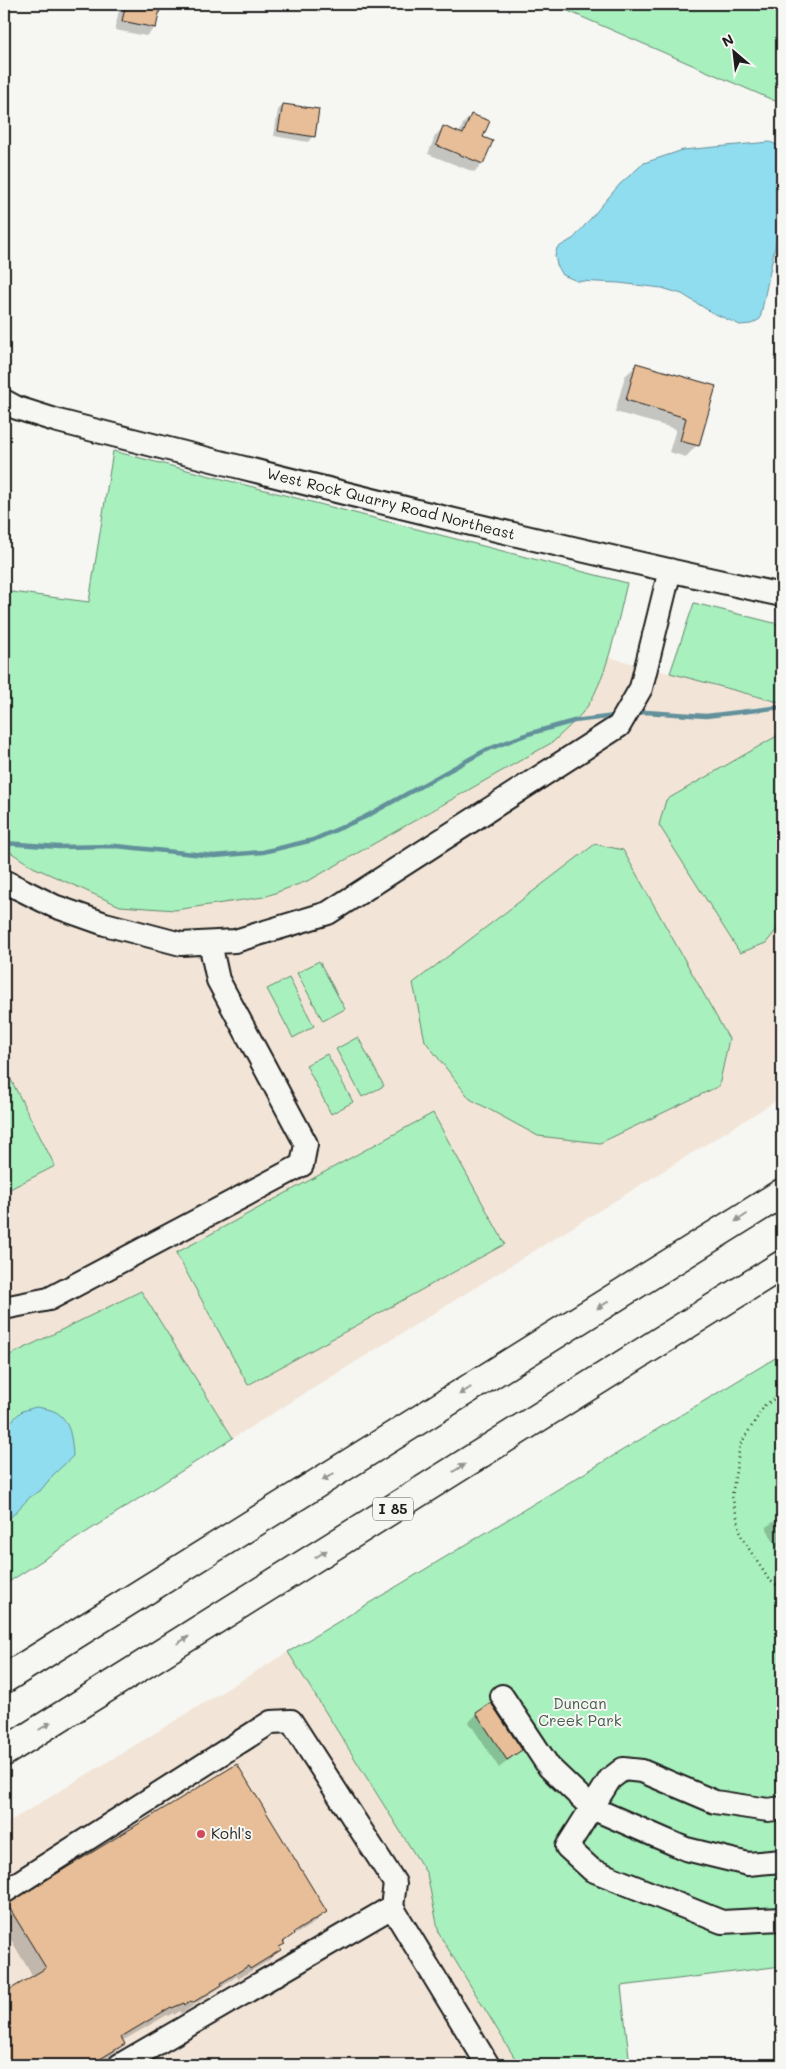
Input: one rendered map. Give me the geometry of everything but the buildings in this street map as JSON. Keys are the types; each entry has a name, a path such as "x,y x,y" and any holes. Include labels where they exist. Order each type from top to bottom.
{"highway":[{"path":"4,1679 782,1192"},
{"name":"I 85","path":"4,1752 782,1265"}],"street":[{"name":"West Rock Quarry Road Northeast","path":"4,401 18,408 67,424 384,503 782,595"},
{"path":"4,881 54,906 105,924 180,944 235,941 328,913 618,726 641,688 670,570"},
{"path":"4,1308 50,1299 302,1166 306,1144 218,980 210,943"},
{"path":"502,1696 549,1767 592,1808 686,1849 748,1864 782,1861"},
{"path":"4,1892 271,1722 291,1721 395,1883 392,1907 488,2065"},
{"path":"782,1808 768,1810 715,1802 642,1771 623,1769 610,1779 568,1847 592,1870 722,1922 782,1919"},
{"path":"120,2065 392,1907"}],"path":[{"path":"782,1394 765,1405 740,1445 732,1496 742,1538 769,1580 782,1589"}],"shaded area":[{"path":"608,657 782,703 782,1097 233,1438 141,1291 4,1358 4,849 33,867 594,697"},
{"path":"288,1652 427,1874 439,1934 519,2065 4,2065 4,1825"}],"green space":[{"path":"552,4 782,4 782,104"},
{"path":"113,451 627,583 610,654 591,702 553,742 310,880 264,897 175,910 120,906 33,867 4,848 4,591 89,602"},
{"path":"694,603 782,625 782,703 670,673"},
{"path":"782,733 782,923 766,943 740,953 659,825 666,800"},
{"path":"595,844 623,850 729,1039 719,1086 600,1143 538,1136 470,1099 425,1041 413,983"},
{"path":"319,961 345,1009 323,1021 297,973"},
{"path":"289,978 314,1026 293,1038 267,989"},
{"path":"358,1037 384,1086 362,1097 336,1049"},
{"path":"327,1054 353,1102 331,1114 306,1065"},
{"path":"4,1066 55,1166 4,1192"},
{"path":"433,1113 505,1244 248,1385 176,1253"},
{"path":"141,1291 233,1438 4,1585 4,1358"},
{"name":"Duncan Creek Park","path":"782,1354 782,1966 621,1986 630,2065 519,2065 439,1934 427,1874 288,1652"}],"water":[{"path":"770,142 782,147 782,213 760,319 751,324 740,325 711,312 682,294 662,288 577,281 563,275 557,265 555,256 557,248 574,238 620,184 644,163 683,150"},
{"path":"36,1407 56,1412 65,1421 70,1432 73,1456 53,1475 40,1491 30,1497 7,1521 4,1520 4,1428 22,1411"}],"waterway":[{"path":"636,713 706,716 782,707"},
{"path":"4,843 59,847 116,846 214,856 263,852 313,840 365,817 486,750 528,734 574,721 615,716"}],"place":[{"name":"Kohl's","path":"201,1834"}]}
